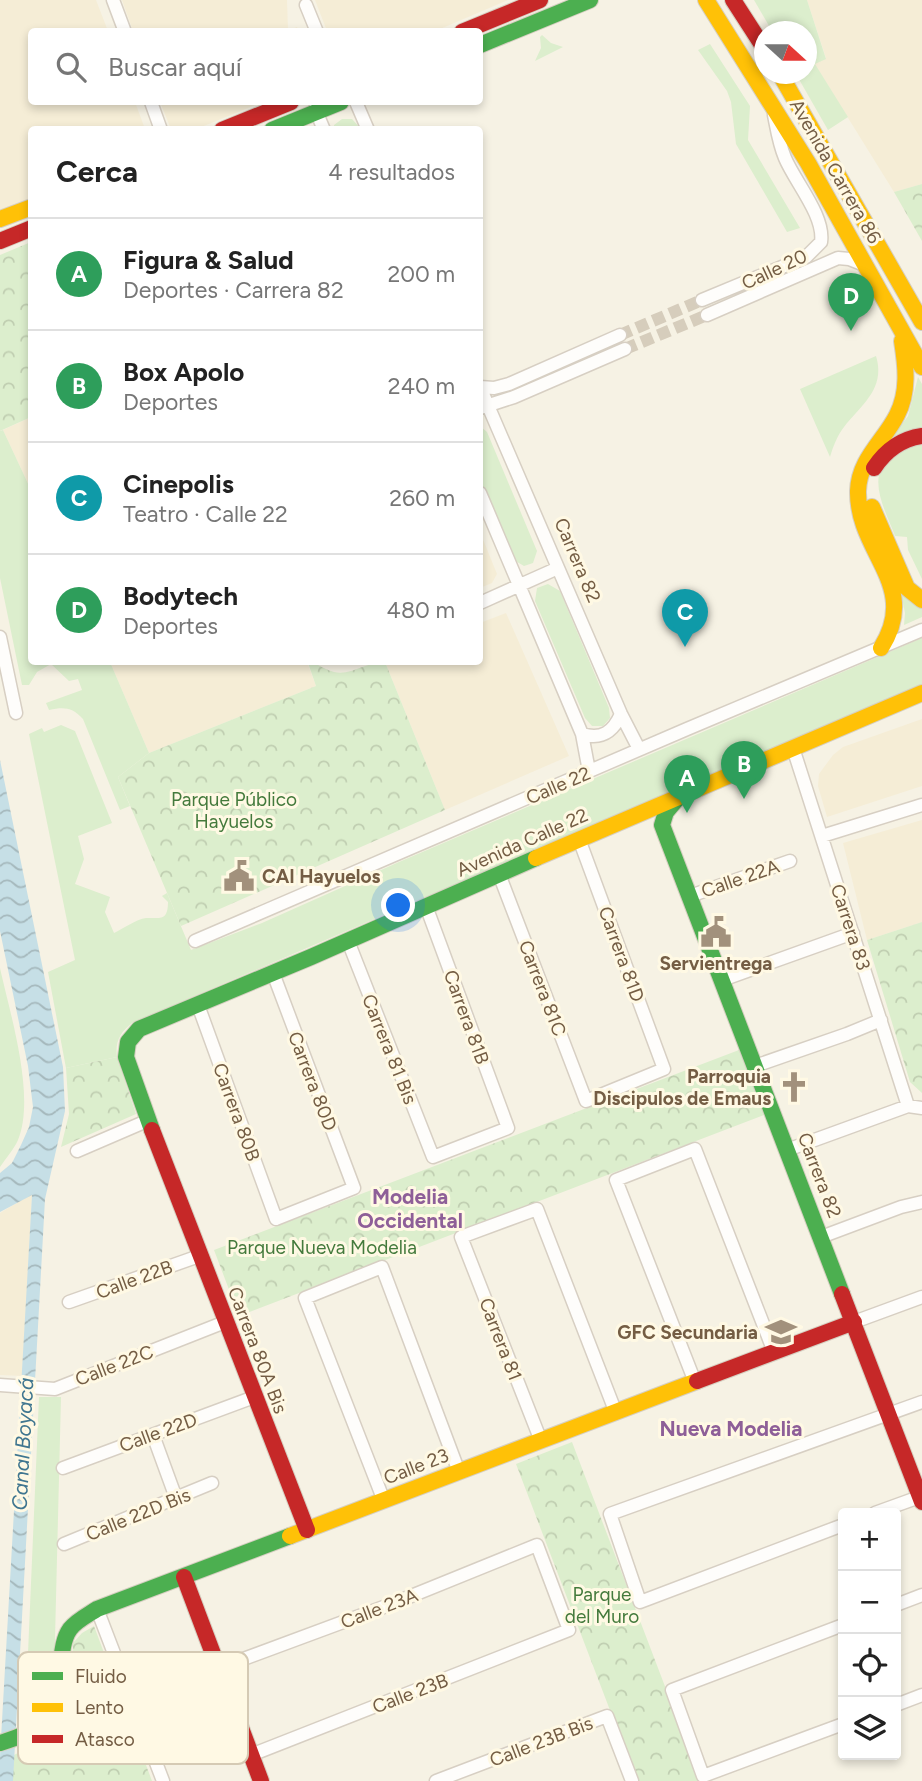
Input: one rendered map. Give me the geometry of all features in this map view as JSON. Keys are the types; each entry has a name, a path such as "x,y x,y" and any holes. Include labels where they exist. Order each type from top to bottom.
{"street":[{"path":"113,0 124,28"},
{"path":"473,28 540,0"},
{"path":"483,44 590,0"},
{"name":"Avenida Carrera 86","path":"706,0 739,47 922,366"},
{"path":"734,1 754,31"},
{"path":"306,5 315,28"},
{"name":"Avenida Carrera 86","path":"786,84 921,319"},
{"name":"Calle 20","path":"702,300 806,257 821,242 821,223 780,146 772,104"},
{"path":"152,105 160,126"},
{"path":"232,126 284,105"},
{"path":"357,105 366,126"},
{"path":"279,126 316,106 323,126"},
{"path":"0,219 28,208"},
{"path":"0,240 28,230"},
{"name":"Calle 20","path":"707,315 838,258 867,266"},
{"path":"881,648 894,624 897,606 867,528 857,492 865,459 894,422 901,407 906,379 900,330"},
{"path":"483,387 509,384 620,335"},
{"path":"484,408 625,349"},
{"name":"Carrera 82","path":"484,408 639,749"},
{"path":"922,436 910,438 887,450 870,479 869,500 907,588 922,600"},
{"path":"483,500 582,734 589,771"},
{"path":"483,602 558,568"},
{"name":"Calle 22","path":"195,941 922,630"},
{"path":"0,637 16,713"},
{"name":"Avenida Calle 22","path":"139,1029 922,693"},
{"path":"582,734 596,737 608,733 617,724 621,714"},
{"name":"Carrera 83","path":"793,748 908,1106"},
{"path":"627,818 648,818 662,825 669,806 682,794"},
{"path":"822,836 922,805"},
{"name":"Carrera 82","path":"662,825 921,1498"},
{"name":"Carrera 81D","path":"579,839 664,1069 586,1101"},
{"name":"Calle 22A","path":"690,896 790,861"},
{"name":"Carrera 81C","path":"499,874 586,1101"},
{"name":"Carrera 81B","path":"426,906 508,1128 433,1157"},
{"path":"722,980 853,933"},
{"name":"Carrera 81 Bis","path":"348,941 433,1157"},
{"name":"Carrera 80D","path":"273,973 354,1188 276,1219"},
{"name":"Carrera 80B","path":"198,1005 276,1219"},
{"path":"755,1066 881,1020"},
{"name":"Carrera 80A Bis","path":"139,1029 127,1044 125,1058 307,1530"},
{"path":"787,1150 908,1106 922,1108"},
{"path":"77,1151 149,1120"},
{"path":"695,1382 616,1180 695,1149 774,1352"},
{"path":"821,1237 901,1207 922,1202"},
{"name":"Carrera 81","path":"541,1441 461,1237 537,1209 616,1413"},
{"name":"Calle 22B","path":"69,1302 199,1255"},
{"path":"384,1501 306,1297 382,1267 459,1472"},
{"name":"Calle 23","path":"62,1652 70,1629 97,1609 922,1297"},
{"name":"Calle 22C","path":"0,1385 55,1389 225,1322"},
{"name":"Calle 22D","path":"63,1468 254,1397"},
{"path":"838,1527 640,1602 610,1514 922,1402"},
{"path":"153,1435 176,1498"},
{"name":"Calle 22D Bis","path":"64,1544 212,1483"},
{"path":"890,1508 921,1498"},
{"name":"Calle 23B","path":"251,1755 569,1630 537,1545"},
{"name":"Calle 23A","path":"248,1657 389,1605 537,1545"},
{"path":"184,1577 213,1652"},
{"path":"901,1603 922,1595"},
{"path":"97,1609 114,1652"},
{"path":"838,1627 673,1690 703,1776 838,1726"},
{"path":"901,1703 922,1695"},
{"name":"Calle 23B Bis","path":"436,1781 607,1716 632,1781"},
{"name":"Calle 23","path":"0,1743 18,1738"},
{"path":"248,1747 261,1781"},
{"path":"156,1764 163,1781"}],"shaded area":[{"path":"0,0 96,0 107,28 28,28 28,105 136,105 144,126 28,126 28,199 0,211"},
{"path":"122,0 287,0 288,28 132,28"},
{"path":"315,0 508,0 442,28 326,28"},
{"path":"807,0 922,0 922,184 894,192 817,68 817,62 826,58 817,31 817,21 814,21"},
{"path":"161,105 256,105 204,126 170,126"},
{"path":"28,418 28,484 3,430"},
{"path":"483,539 497,574 492,583 483,587"},
{"path":"506,613 569,756 445,810 386,665 483,665 483,622"},
{"path":"111,665 308,665 316,686 149,753"},
{"path":"922,719 922,786 827,817 818,786 819,774 833,755 843,747"},
{"path":"922,820 922,922 867,940 843,843"},
{"path":"32,1194 23,1376 0,1375 0,1213"}],"green space":[{"path":"754,0 807,0 814,21 766,21"},
{"path":"817,31 826,59 817,63"},
{"path":"542,35 551,43 563,47 535,61 541,48"},
{"path":"710,44 750,106 748,140 800,228 787,232 736,144 731,102 727,91 698,50"},
{"path":"817,67 848,117 828,130 802,84 817,84"},
{"path":"342,119 352,119 358,126 334,126"},
{"path":"922,184 922,241 894,192"},
{"path":"28,243 28,418 0,431 0,255"},
{"path":"876,356 878,378 875,387 842,430 830,457 800,389"},
{"path":"918,377 922,384 922,428 891,439 908,416"},
{"path":"483,429 487,432 537,551 533,563 524,566 512,559 483,490"},
{"path":"3,430 28,484 28,665 49,665 37,672 29,685 22,685 0,578 0,431"},
{"path":"922,439 922,579 908,550 907,537 895,536 881,499 878,480 888,459"},
{"path":"548,584 560,591 609,708 610,718 603,726 592,726 585,718 535,601 537,588"},
{"path":"900,588 922,609 922,617 904,625 905,613"},
{"path":"922,638 922,684 132,1023 119,1038 117,1057 66,1068 48,972 75,960 29,734 42,728 44,732 61,725 75,731 112,823 78,836 84,859 75,884 110,897 105,912 114,933 142,919 164,916 168,902 162,896 167,893 191,950 262,923"},
{"path":"52,665 111,665 149,753 118,777 130,806 120,810 83,719 68,709 49,710 46,703 82,690 78,679 69,681"},
{"name":"Parque Público Hayuelos","path":"309,665 318,665 341,673 369,665 386,665 445,810 181,926 118,777 149,753 316,686"},
{"path":"922,922 922,1093 910,1082 867,940"},
{"path":"0,968 20,1055 24,1101 23,1122 18,1140 0,1167"},
{"name":"Parque Nueva Modelia","path":"739,1050 764,1115 239,1316 214,1250"},
{"path":"117,1057 136,1114 61,1147 69,1114 66,1068"},
{"path":"39,1397 61,1397 55,1652 28,1652"},
{"name":"Parque del Muro","path":"572,1442 701,1781 637,1781 516,1464"},
{"path":"94,1626 104,1652 72,1652 73,1643 82,1633"},
{"path":"18,1753 18,1764 146,1764 152,1781 0,1781 0,1762"}],"water":[{"name":"Canal Boyacá","path":"0,760 63,1067 65,1111 45,1199 13,1781 0,1781 0,1756 32,1195 0,1212 0,1173 12,1163 21,1145 29,1127 33,1107 28,1066 0,931"}],"tunnel":[{"path":"620,335 702,300"},
{"path":"625,349 707,315"}],"traffic: fast":[{"path":"483,44 590,0"},
{"path":"282,126 334,105"},
{"path":"677,799 666,812 662,825 842,1294"},
{"path":"152,1130 126,1057 128,1042 139,1029 536,858"},
{"path":"63,1652 70,1629 97,1609 290,1536"},
{"path":"0,1743 18,1736"}],"traffic: slow":[{"path":"706,0 808,163 922,367"},
{"path":"786,84 922,322"},
{"path":"0,219 28,208"},
{"path":"881,648 891,626 894,606 891,587 860,513 858,491 859,480 867,460 901,406 905,379 902,341"},
{"path":"872,507 907,588 922,600"},
{"path":"536,858 922,693"},
{"path":"290,1536 697,1381"}],"traffic: jam":[{"path":"472,28 540,0"},
{"path":"733,0 754,33"},
{"path":"232,126 284,105"},
{"path":"0,241 28,230"},
{"path":"874,468 895,446 922,436"},
{"path":"152,1130 307,1530"},
{"path":"842,1294 922,1502"},
{"path":"697,1381 854,1322"},
{"path":"184,1577 212,1652"},
{"path":"248,1747 261,1781"}],"place":[{"name":"Bodytech","path":"851,331"},
{"name":"Cinepolis","path":"685,647"},
{"name":"Box Apolo","path":"744,799"},
{"name":"Figura & Salud","path":"687,813"},
{"name":"CAI Hayuelos","path":"239,876"},
{"name":"Servientrega","path":"716,932"},
{"name":"Parroquia Discipulos de Emaus","path":"794,1087"},
{"name":"GFC Secundaria","path":"781,1332"}],"district":[{"name":"Modelia Occidental","path":"410,1209"},
{"name":"Nueva Modelia","path":"731,1429"}]}
